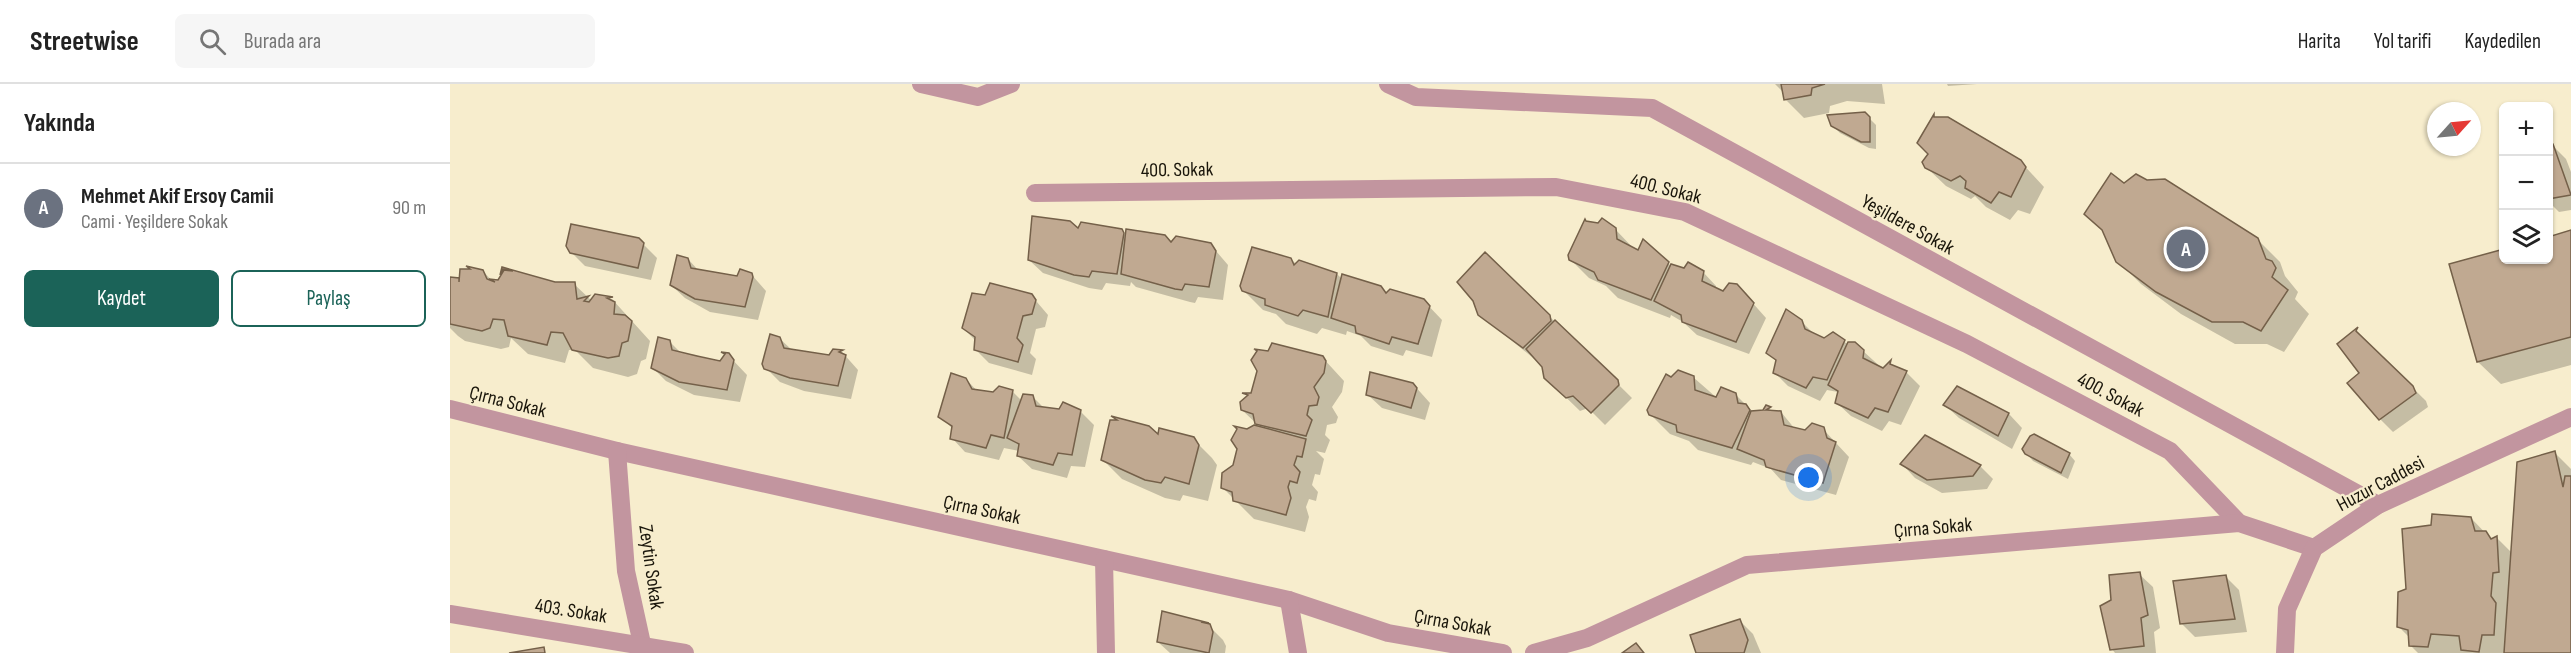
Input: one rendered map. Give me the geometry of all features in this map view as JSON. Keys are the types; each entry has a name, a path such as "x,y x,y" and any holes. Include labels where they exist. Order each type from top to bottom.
{"street":[{"path":"921,84 978,97 1011,84"},
{"name":"Yeşildere Sokak","path":"1388,84 1416,97 1652,108 2378,505"},
{"name":"400. Sokak","path":"1035,193 1556,187 1685,212 1967,344 2170,451 2239,523"},
{"name":"Çırna Sokak","path":"450,409 617,451 1289,600 1388,633 1503,653"},
{"name":"Huzur Caddesi","path":"2314,548 2378,505 2571,417"},
{"name":"Zeytin Sokak","path":"617,451 626,571 643,649"},
{"name":"Çırna Sokak","path":"1534,653 1587,638 1747,565 2239,523 2314,548"},
{"path":"2285,653 2287,609 2314,548"},
{"path":"1104,559 1106,653"},
{"path":"1289,600 1298,653"},
{"name":"403. Sokak","path":"450,614 643,649 685,653"}],"building":[{"path":"1781,84 1825,84 1812,88 1811,95 1784,100"},
{"path":"1865,112 1870,117 1870,142 1861,142 1831,126 1827,115"},
{"path":"1934,114 1934,117 1948,117 2021,160 2026,167 2011,197 1999,192 1991,203 1965,188 1966,181 1960,176 1951,181 1925,168 1922,162 1928,154 1917,143"},
{"path":"2553,144 2571,195 2553,198"},
{"path":"2111,173 2124,183 2136,174 2147,180 2165,179 2258,238 2266,259 2272,261 2276,268 2272,277 2288,290 2261,331 2243,322 2212,322 2156,292 2116,262 2102,230 2084,214"},
{"path":"1032,216 1070,221 1078,228 1081,222 1122,229 1124,233 1117,274 1092,271 1089,277 1074,275 1028,260"},
{"path":"1602,218 1616,228 1617,239 1638,250 1643,239 1669,262 1651,300 1598,280 1594,272 1569,260 1568,255 1585,219 1598,223"},
{"path":"571,224 639,238 644,243 638,268 570,253 566,246"},
{"path":"1126,229 1165,235 1171,242 1176,236 1211,243 1216,251 1209,287 1185,284 1182,290 1175,289 1121,274"},
{"path":"2571,230 2571,337 2477,362 2449,264 2499,250 2499,264 2553,264 2553,235"},
{"path":"1252,247 1291,258 1294,265 1299,260 1337,273 1328,317 1303,310 1298,316 1265,305 1265,299 1242,291 1240,286"},
{"path":"1485,252 1550,315 1551,321 1523,348 1478,315 1473,301 1457,282"},
{"path":"677,255 688,258 691,268 737,276 740,269 752,273 745,307 695,299 670,285"},
{"path":"1688,262 1704,271 1702,281 1723,291 1729,283 1737,284 1754,303 1736,342 1682,322 1681,315 1654,301 1671,264 1684,268"},
{"path":"466,266 483,270 487,279 495,282 489,279 498,280 504,270 513,271 503,269 500,275 502,267 555,282 575,282 577,299 589,296 584,301 589,302 595,294 613,297 607,298 615,302 614,314 625,315 632,321 628,341 622,343 619,356 608,358 572,350 563,333 551,332 547,345 508,336 504,320 493,319 490,328 482,331 450,324 450,277 459,278 459,282 460,269 470,269"},
{"path":"1342,274 1381,286 1386,293 1390,289 1424,299 1430,306 1418,344 1392,337 1389,344 1356,333 1355,326 1331,318"},
{"path":"990,283 1032,294 1036,300 1032,314 1023,316 1017,338 1023,345 1018,362 974,350 975,337 962,328 972,293 985,295"},
{"path":"1786,309 1802,320 1805,329 1824,338 1833,332 1845,340 1827,380 1813,377 1806,388 1773,373 1776,360 1766,353"},
{"path":"1555,320 1618,380 1619,385 1591,413 1573,396 1566,398 1544,378 1542,367 1526,349"},
{"path":"2358,327 2356,331 2413,386 2416,393 2379,420 2347,383 2359,373 2337,344"},
{"path":"770,334 780,337 784,348 829,355 833,349 843,350 839,352 846,355 838,386 790,378 764,369 762,364"},
{"path":"658,337 670,340 672,350 697,356 720,361 725,354 721,352 729,353 734,360 727,390 679,382 651,368"},
{"path":"1848,342 1855,342 1864,350 1863,358 1883,368 1891,360 1890,364 1907,371 1888,412 1875,408 1868,418 1835,403 1838,391 1828,385"},
{"path":"1272,343 1323,356 1326,361 1324,373 1314,387 1319,397 1317,405 1309,406 1307,415 1312,420 1306,436 1255,424 1253,414 1241,410 1240,402 1248,395 1242,393 1251,393 1257,371 1251,360 1257,351 1254,349 1268,351"},
{"path":"1678,370 1694,376 1695,390 1716,397 1721,387 1736,393 1738,403 1746,404 1750,410 1732,448 1677,432 1676,425 1649,415 1647,410 1666,374 1671,377"},
{"path":"1370,372 1413,383 1417,388 1411,408 1366,395"},
{"path":"951,373 966,378 972,389 993,392 999,386 1013,390 1004,438 991,435 986,448 950,439 952,426 938,417"},
{"path":"1957,386 2009,413 1998,436 1943,405"},
{"path":"1023,394 1033,395 1036,406 1059,409 1063,402 1081,410 1072,455 1058,453 1053,465 1017,456 1019,444 1007,438"},
{"path":"1766,405 1771,407 1766,410 1781,411 1784,425 1805,430 1812,423 1824,427 1827,438 1836,442 1823,483 1766,467 1764,460 1737,449 1751,411 1763,410"},
{"path":"1111,416 1149,426 1158,434 1159,428 1194,437 1199,445 1189,484 1165,477 1161,483 1145,480 1101,460 1110,420 1117,420"},
{"path":"1254,425 1306,439 1302,457 1297,456 1294,465 1300,472 1297,483 1290,481 1288,487 1291,498 1286,515 1233,501 1232,492 1221,488 1222,473 1233,465 1237,449 1231,440 1237,429 1234,426 1247,429"},
{"path":"2034,434 2070,453 2061,473 2025,454 2022,449 2030,436"},
{"path":"1925,435 1981,465 1973,476 1927,480 1900,464"},
{"path":"2555,451 2563,487 2565,476 2571,476 2571,653 2504,653 2517,462"},
{"path":"2432,514 2471,517 2475,531 2486,531 2491,539 2497,536 2499,572 2493,573 2491,596 2496,603 2494,635 2482,635 2479,652 2461,650 2459,636 2431,634 2428,647 2409,646 2408,630 2397,627 2398,592 2406,589 2402,529 2431,525"},
{"path":"2140,572 2148,615 2141,618 2144,646 2110,650 2100,606 2111,600 2109,575"},
{"path":"2226,575 2235,619 2180,624 2173,581"},
{"path":"1162,611 1209,623 1201,622 1210,624 1213,632 1209,653 1157,642"},
{"path":"1740,619 1748,640 1744,653 1696,653 1690,635"},
{"path":"1636,643 1644,653 1622,653"},
{"path":"544,647 545,653 509,653"}],"place":[{"name":"Mehmet Akif Ersoy Camii","path":"2186,249"}]}
